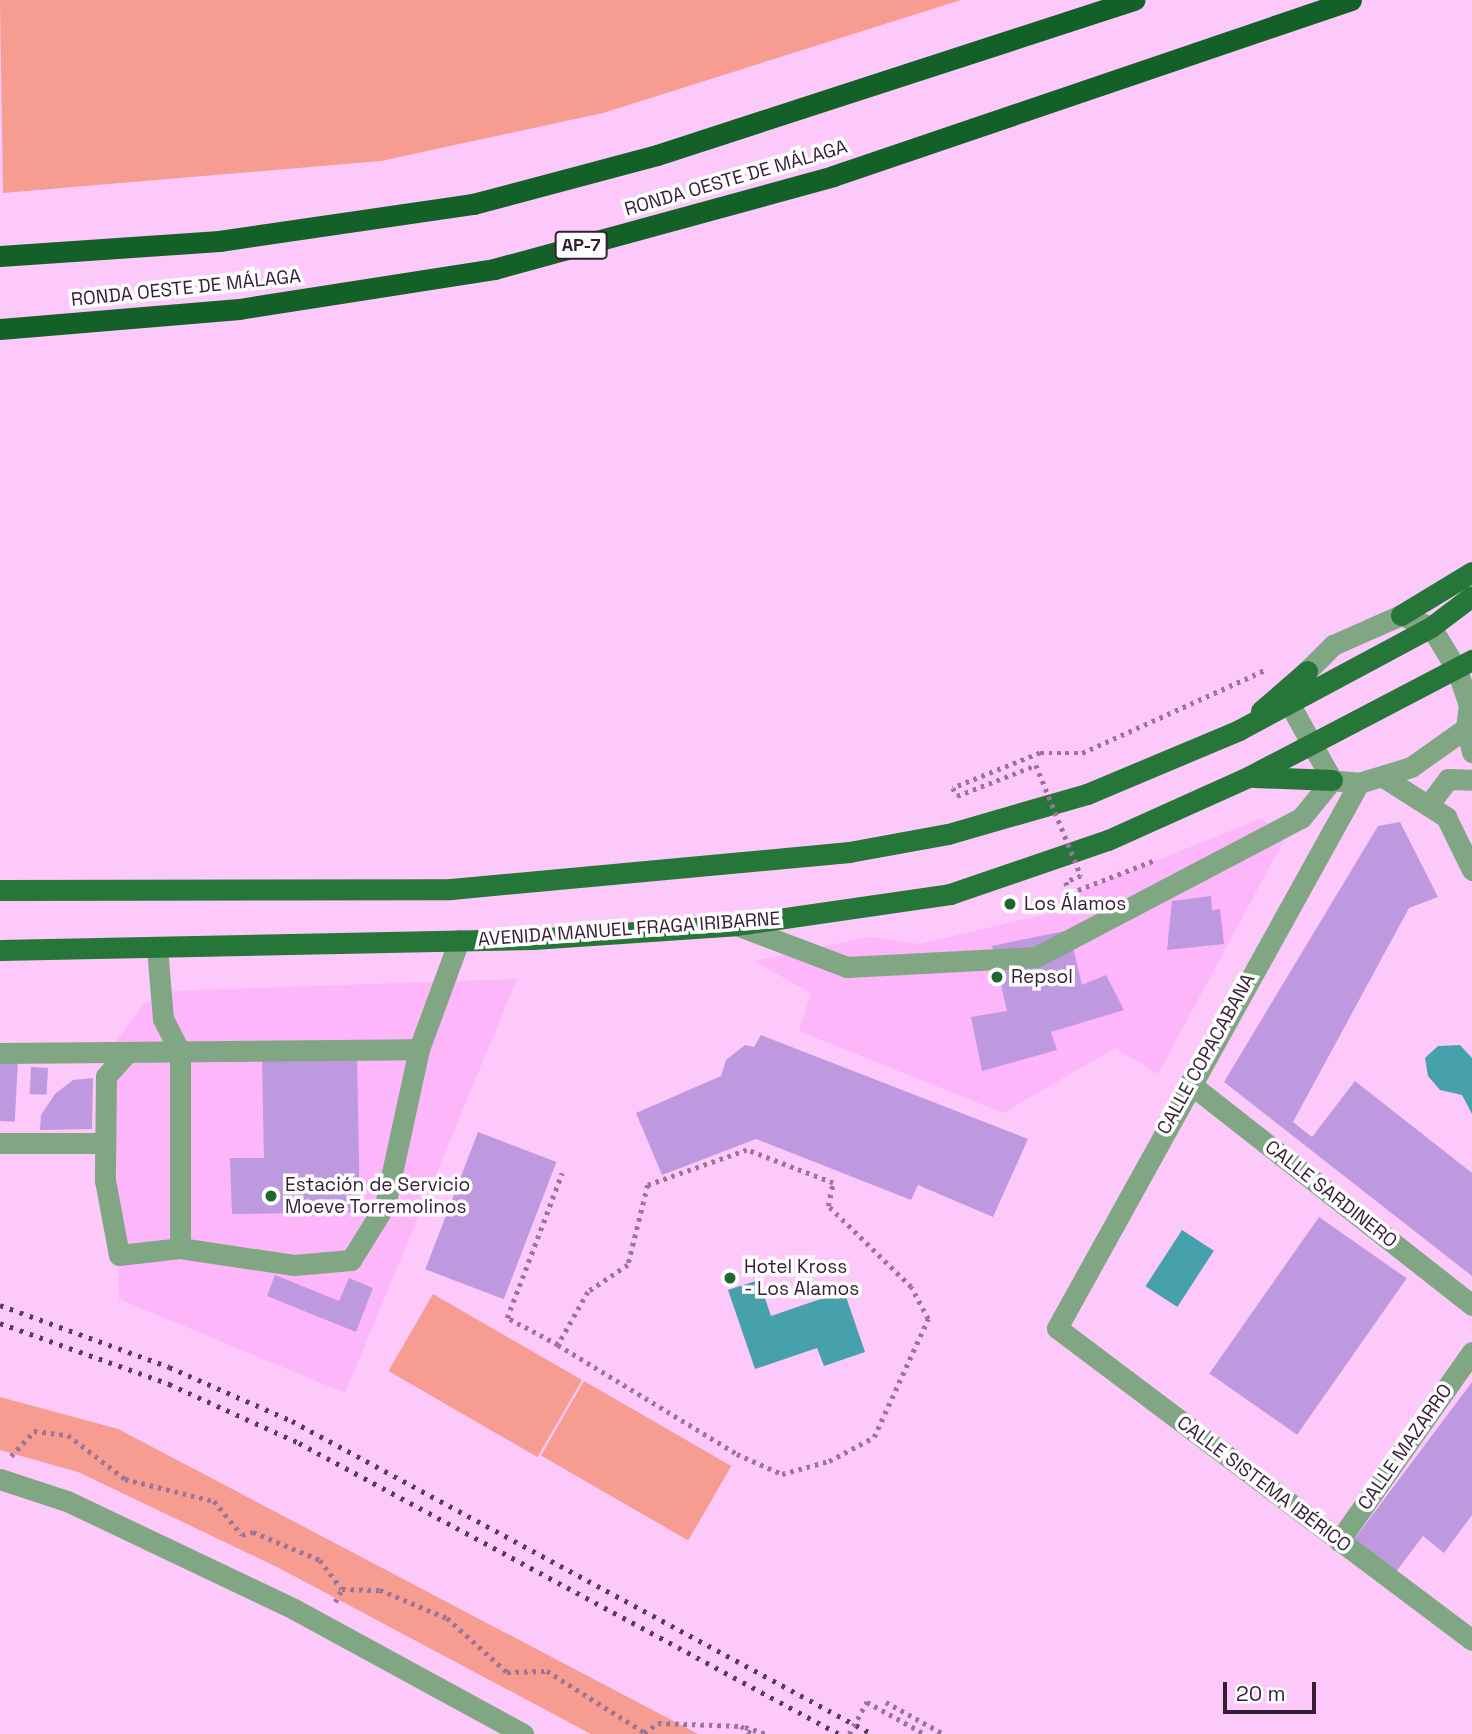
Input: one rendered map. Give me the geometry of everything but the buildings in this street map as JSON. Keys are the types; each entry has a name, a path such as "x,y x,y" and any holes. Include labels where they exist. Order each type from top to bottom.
{"highway":[{"name":"RONDA OESTE DE MÁLAGA","path":"0,329 239,309 494,268 833,176 1233,37 1351,0"},
{"path":"0,256 219,241 473,204 657,155 1126,3"}],"main road":[{"path":"1401,615 1472,572"},
{"path":"0,890 451,889 849,852 948,834 1087,794 1239,730 1431,627 1472,596"},
{"name":"AVENIDA MANUEL FRAGA IRIBARNE","path":"0,950 459,940 736,925 950,894 1108,840 1311,749 1464,665"},
{"path":"1239,730 1307,671"},
{"path":"1248,777 1332,780"}],"street":[{"path":"1466,728 1444,748 1383,777 1359,783 1332,780 1311,749 1290,705 1307,671 1333,645 1401,615 1431,627 1464,665 1469,704 1466,728 1472,752"},
{"path":"1383,777 1430,803 1446,817 1472,870"},
{"path":"1430,803 1448,779 1472,780"},
{"path":"736,925 847,967 1036,957 1301,818 1332,780"},
{"name":"CALLE COPACABANA","path":"1056,1328 1189,1083 1359,783"},
{"path":"127,1054 106,1076 105,1180 119,1255 180,1248 294,1265 351,1260 384,1205 419,1049 459,940"},
{"path":"157,947 163,1019 180,1052 180,1248"},
{"path":"0,1053 127,1054 419,1049"},
{"name":"CALLE SARDINERO","path":"1189,1083 1472,1306"},
{"path":"0,1143 105,1143"},
{"name":"CALLE SISTEMA IBÉRICO","path":"1056,1328 1472,1640"},
{"name":"CALLE MAZARRO","path":"1339,1541 1472,1352"},
{"path":"3,1470 324,1625 523,1734"}],"path":[{"path":"1153,861 1070,893 1066,882 1081,876 1036,765 957,796 953,788 1040,753 1082,753 1282,662"},
{"path":"558,1345 587,1293 628,1265 648,1185 747,1150 833,1183 828,1206 911,1287 928,1319 874,1437 829,1461 782,1474 737,1454 558,1345 507,1318 562,1173"},
{"path":"3,1470 34,1431 68,1435 125,1479 214,1501 242,1535 253,1532 320,1560 342,1589"},
{"path":"324,1625 342,1589"},
{"path":"342,1589 380,1590 447,1619 507,1672 547,1671 645,1734 657,1723 741,1726 767,1734"},
{"path":"849,1734 867,1702 925,1734"},
{"path":"886,1702 944,1734"},
{"path":"741,1726 752,1734"}],"shaded area":[{"path":"0,0 961,0 603,113 381,161 3,193"},
{"name":"Repsol","path":"1262,818 1284,840 1158,1074 1115,1048 1003,1113 799,1031 811,993 754,961 869,937 919,944 1047,914 1047,905"},
{"name":"Estación de Servicio Moeve Torremolinos","path":"517,979 345,1393 119,1299 114,1044 145,1003 170,991"},
{"path":"1460,1045 1472,1058 1472,1114 1462,1095 1440,1090 1428,1076 1425,1058 1438,1046"},
{"path":"1182,1230 1214,1251 1177,1307 1146,1286"},
{"path":"759,1280 771,1316 844,1291 865,1352 824,1366 817,1348 755,1369 728,1290"},
{"path":"433,1294 582,1380 537,1457 389,1371"},
{"path":"584,1381 731,1466 688,1540 541,1455"},
{"path":"0,1397 118,1429 698,1734 591,1734 279,1568 78,1472 0,1450"}],"railway":[{"path":"0,1305 169,1367 292,1421 872,1734"},
{"path":"0,1323 169,1384 299,1443 839,1734"}],"place":[{"name":"Los Álamos","path":"1010,904"},
{"name":"Repsol","path":"997,977"},
{"name":"Estación de Servicio Moeve Torremolinos","path":"271,1196"},
{"name":"Hotel Kross - Los Alamos","path":"730,1278"}]}
